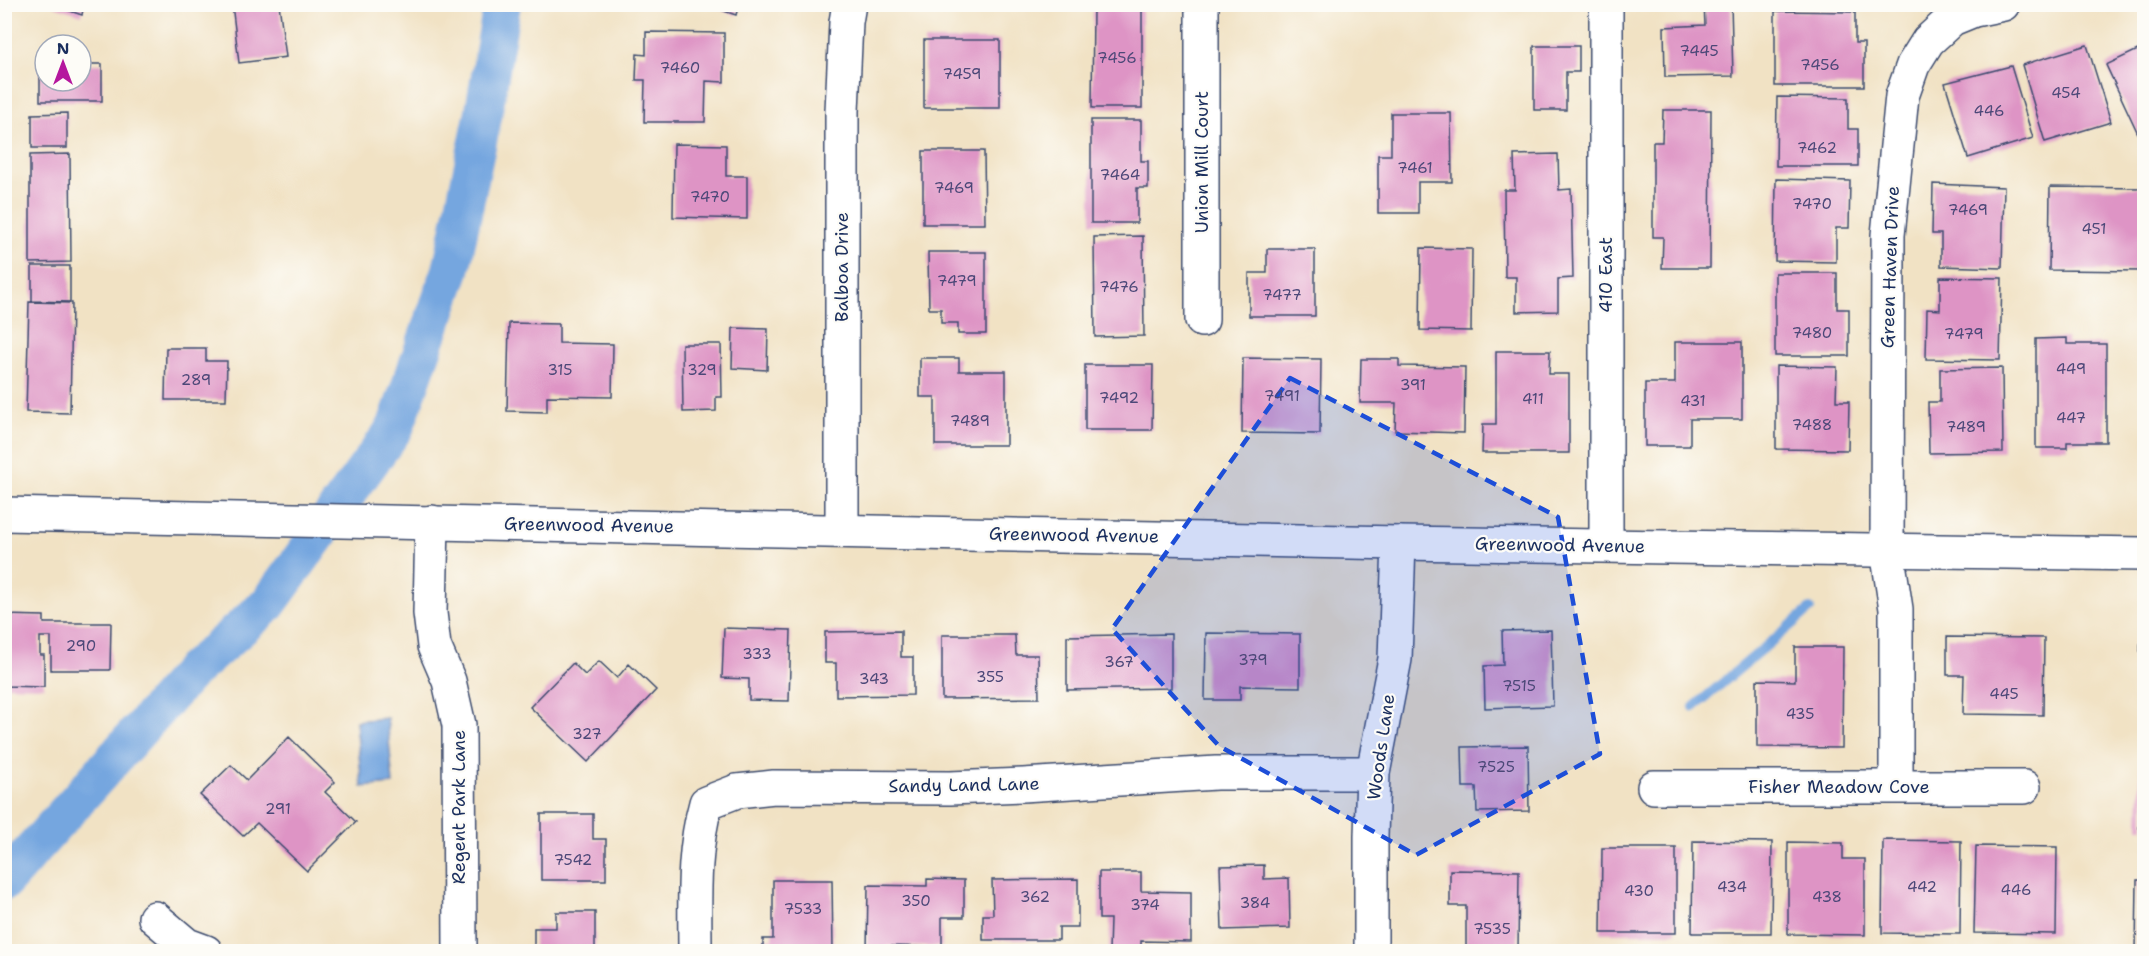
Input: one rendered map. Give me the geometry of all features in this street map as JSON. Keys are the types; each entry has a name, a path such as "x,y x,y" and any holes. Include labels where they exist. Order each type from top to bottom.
{"street":[{"name":"Balboa Drive","path":"842,530 842,111 846,22 849,4"},
{"name":"Union Mill Court","path":"1202,4 1202,320"},
{"name":"410 East","path":"1606,4 1606,545"},
{"name":"Green Haven Drive","path":"1896,787 1896,609 1887,550 1888,235 1902,96 1913,64 1949,12 2003,4"},
{"name":"Greenwood Avenue","path":"4,514 1399,543 2145,554"},
{"name":"Regent Park Lane","path":"432,522 430,613 434,646 449,681 459,725 460,951"},
{"name":"Woods Lane","path":"1371,951 1373,773 1395,659 1399,543"},
{"name":"Sandy Land Lane","path":"695,951 695,873 698,832 706,803 737,791 774,787 950,788 1216,773 1373,773"},
{"name":"Fisher Meadow Cove","path":"1654,787 2024,787"},
{"path":"155,918 187,945 206,951"}],"highlighted area":[{"path":"1290,378 1558,517 1600,754 1416,855 1219,746 1112,629"}],"water":[{"path":"387,718 393,784 362,787 356,721"}],"building":[{"path":"49,4 84,4 82,15"},
{"path":"232,4 279,4 286,57 239,63"},
{"path":"703,4 739,4 736,15"},
{"path":"1704,4 1731,4 1733,76 1665,77 1664,27 1705,25"},
{"path":"1093,7 1142,7 1142,108 1092,108"},
{"path":"1775,11 1855,12 1855,43 1864,43 1864,86 1775,86"},
{"path":"646,32 724,33 724,82 706,81 705,122 644,122 645,80 636,80 637,54 646,55"},
{"path":"924,40 1000,40 1000,108 924,108"},
{"path":"2087,45 2111,122 2045,142 2022,65"},
{"path":"1534,46 1579,46 1579,72 1566,72 1566,110 1534,110"},
{"path":"2144,47 2144,138 2141,140 2106,65"},
{"path":"93,64 102,64 102,101 40,101 40,93 93,93"},
{"path":"2011,66 2033,138 1968,158 1945,83"},
{"path":"1777,97 1848,98 1848,129 1858,129 1858,166 1776,166"},
{"path":"1663,110 1711,110 1710,268 1662,268 1663,237 1653,237 1653,142 1662,142"},
{"path":"67,113 67,148 32,148 32,114"},
{"path":"1391,113 1451,113 1452,182 1418,182 1418,213 1378,213 1378,155 1391,155"},
{"path":"1091,120 1141,120 1141,161 1148,161 1148,188 1137,188 1137,223 1091,223"},
{"path":"674,144 726,145 726,176 747,176 747,219 673,217"},
{"path":"923,151 984,151 985,224 923,224"},
{"path":"70,154 71,262 30,263 30,155"},
{"path":"1558,154 1559,190 1571,189 1573,278 1558,279 1558,311 1516,312 1516,277 1505,277 1504,190 1515,190 1514,155"},
{"path":"1776,179 1850,181 1849,228 1836,228 1836,262 1775,261"},
{"path":"1933,184 2004,187 2002,268 1941,266 1941,234 1932,234"},
{"path":"2050,187 2144,188 2144,271 2049,270"},
{"path":"1143,236 1144,336 1095,337 1094,237"},
{"path":"1421,248 1472,249 1471,331 1420,330"},
{"path":"1267,249 1315,249 1315,316 1249,316 1249,273 1267,273"},
{"path":"928,252 986,252 986,334 958,334 958,323 941,323 941,309 929,309"},
{"path":"32,266 70,266 70,302 32,301"},
{"path":"1775,273 1837,273 1837,309 1849,309 1849,356 1775,356"},
{"path":"1940,277 2002,278 2000,360 1926,359 1927,309 1940,310"},
{"path":"29,302 72,303 70,413 26,412"},
{"path":"509,323 559,324 559,343 613,344 612,397 547,396 547,412 507,411"},
{"path":"733,328 768,329 767,370 732,368"},
{"path":"2067,338 2067,344 2106,344 2106,442 2067,442 2067,448 2036,448 2036,339"},
{"path":"1675,342 1742,342 1742,419 1690,419 1690,446 1645,446 1645,383 1675,383"},
{"path":"682,344 721,344 722,397 716,397 716,411 683,412"},
{"path":"166,348 206,348 206,361 227,361 226,400 165,400"},
{"path":"1496,351 1550,351 1549,374 1569,374 1569,453 1482,453 1483,424 1496,424"},
{"path":"920,358 959,358 959,371 1006,371 1006,445 935,445 935,397 920,397"},
{"path":"1243,358 1321,359 1320,434 1242,433"},
{"path":"1361,359 1399,359 1399,366 1465,367 1464,433 1395,431 1396,403 1360,403"},
{"path":"1085,365 1153,365 1152,430 1085,430"},
{"path":"1776,366 1837,367 1836,401 1849,401 1848,450 1776,449"},
{"path":"2002,368 2003,452 1929,453 1928,402 1940,402 1940,369"},
{"path":"4,615 44,616 44,623 111,623 110,670 51,670 51,637 40,637 40,655 44,655 44,687 4,686"},
{"path":"724,628 791,630 789,701 749,700 749,679 722,678"},
{"path":"1551,630 1553,706 1485,708 1484,666 1503,665 1502,631"},
{"path":"901,631 901,657 913,657 913,695 836,696 836,663 825,663 825,632"},
{"path":"1206,633 1300,634 1300,687 1240,686 1240,700 1205,700"},
{"path":"1171,634 1171,688 1067,690 1067,636"},
{"path":"942,635 1015,635 1016,655 1038,655 1039,698 942,699"},
{"path":"1947,637 2044,638 2043,715 1963,714 1964,675 1947,675"},
{"path":"2140,644 2144,644 2144,721 2139,721"},
{"path":"1795,647 1843,647 1842,748 1757,747 1757,680 1795,681"},
{"path":"599,661 617,678 629,664 656,690 588,762 530,707 573,663 585,675"},
{"path":"289,737 335,782 325,792 356,822 307,871 257,823 243,836 200,795 231,765 247,780"},
{"path":"1528,746 1529,811 1477,812 1476,787 1463,787 1462,747"},
{"path":"2141,748 2144,748 2144,828 2139,828"},
{"path":"541,814 593,814 593,839 606,839 606,880 541,880"},
{"path":"1883,840 1961,841 1960,934 1882,933"},
{"path":"1693,841 1772,842 1771,933 1692,933"},
{"path":"1788,842 1843,843 1843,859 1865,859 1865,935 1788,934"},
{"path":"1976,846 2057,847 2056,934 1974,933"},
{"path":"1602,848 1676,848 1676,933 1601,933"},
{"path":"1264,865 1264,879 1289,878 1290,928 1222,930 1220,866"},
{"path":"1450,870 1519,871 1518,952 1466,952 1466,906 1450,906"},
{"path":"1099,872 1141,872 1141,891 1191,892 1191,942 1141,941 1141,952 1109,952 1110,919 1099,919"},
{"path":"927,879 964,880 964,917 942,917 942,947 887,946 887,952 867,952 868,885 927,886"},
{"path":"1078,879 1078,927 1059,927 1059,940 983,940 983,915 993,915 992,880"},
{"path":"773,880 832,880 833,952 763,952 763,939 773,939"},
{"path":"2137,880 2144,880 2144,952 2136,952"},
{"path":"556,912 595,912 595,952 534,952 534,928 556,928"}],"waterway":[{"path":"4,882 191,672 268,604 395,428 451,270 483,117 502,4"},
{"path":"1694,707 1810,609"}]}
